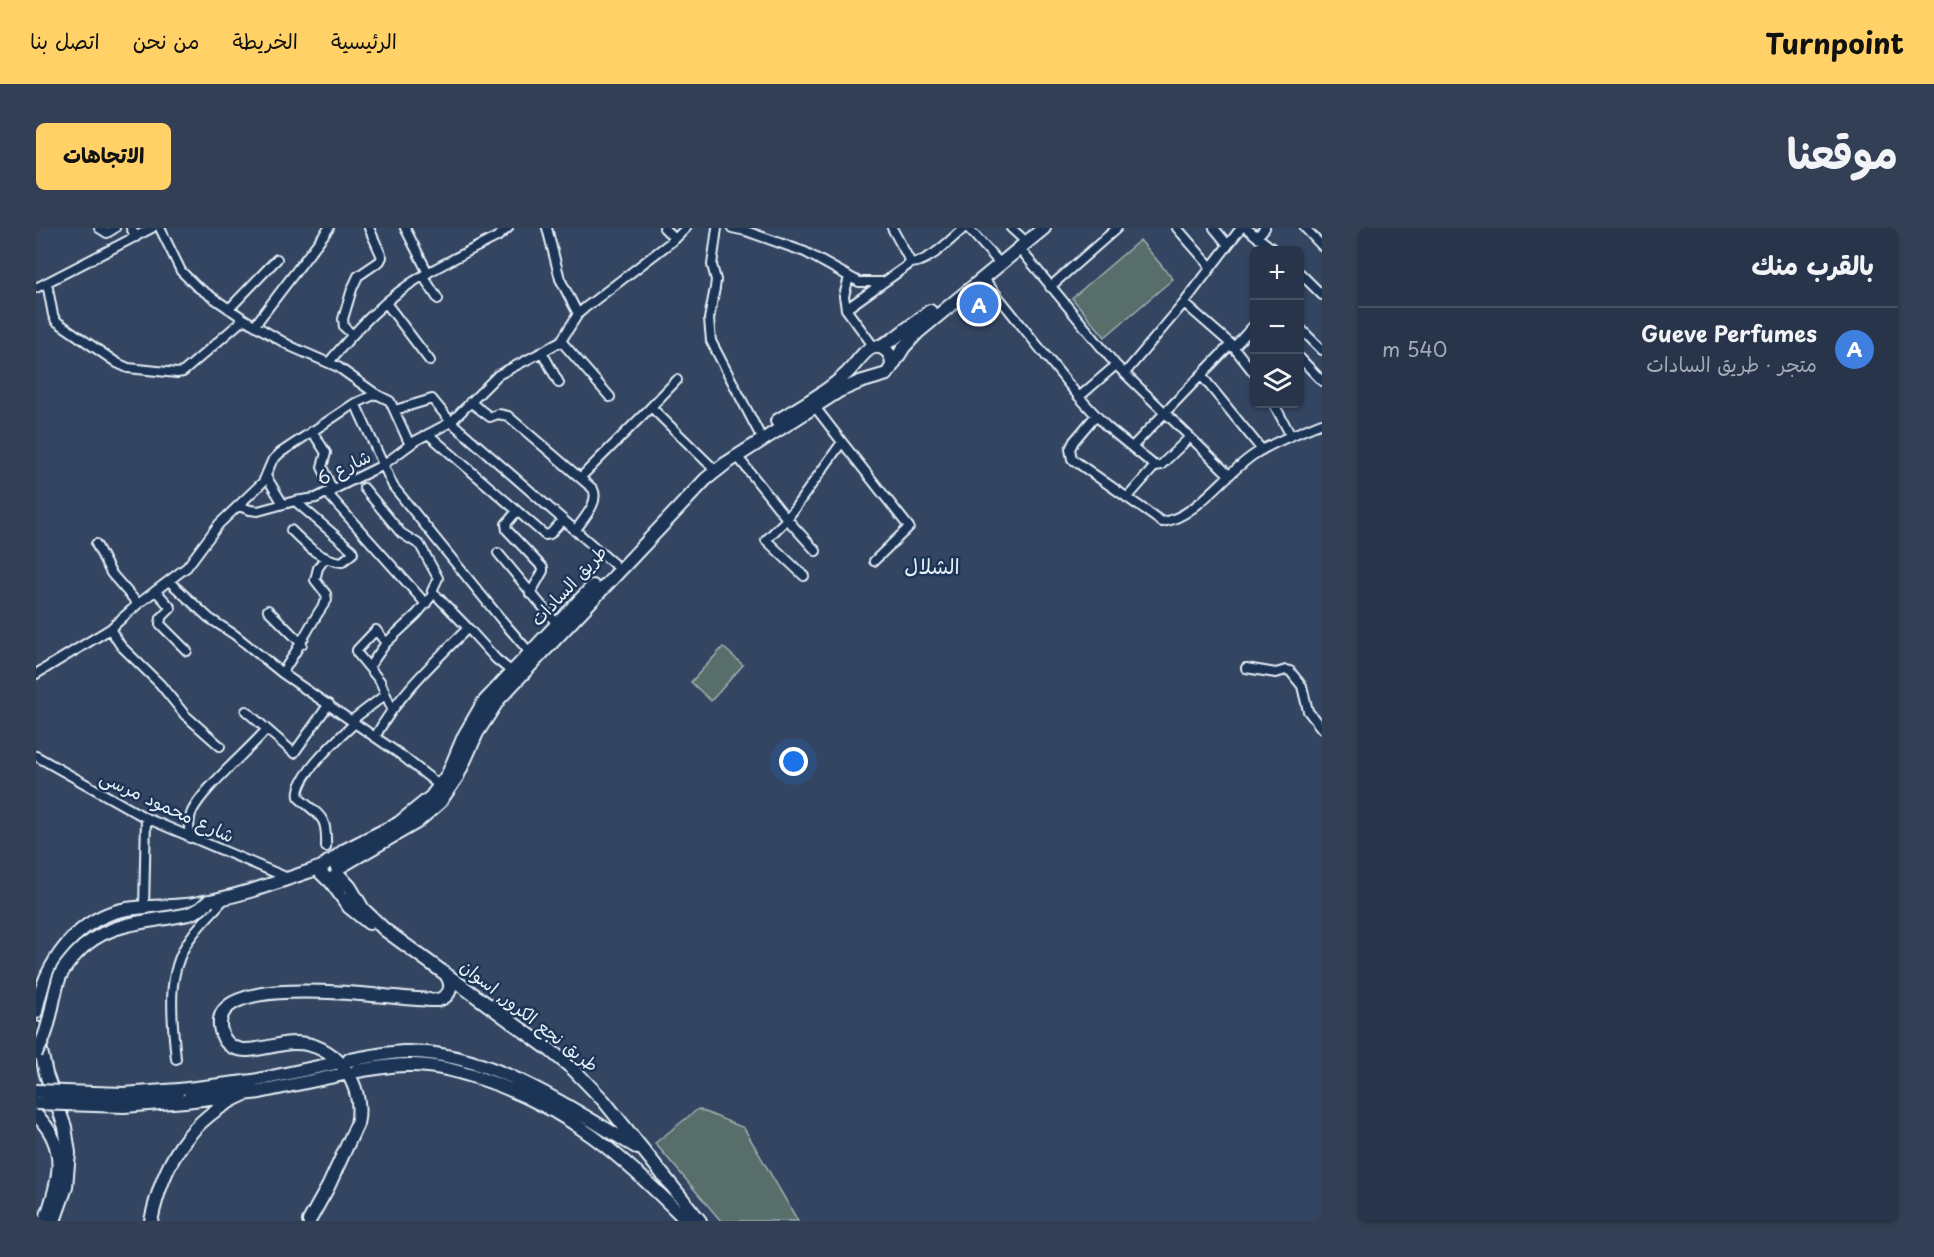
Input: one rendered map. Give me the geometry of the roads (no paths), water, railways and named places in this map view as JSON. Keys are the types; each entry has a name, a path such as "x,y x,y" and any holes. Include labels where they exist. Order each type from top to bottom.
{"main road":[{"path":"1034,228 1021,244 984,279 918,332 892,364 887,374 875,378 868,375 863,369 863,357 867,351 896,337 996,260 1021,244 1044,228"},
{"path":"876,347 889,353 892,364"},
{"name":"طريق السادات","path":"332,870 345,850 386,830 410,815 440,786 451,768 473,719 490,696 691,484 711,466 834,384 863,357"},
{"name":"طريق السادات","path":"332,870 357,858 417,822 440,802 457,777 477,732 499,699 715,471 846,388 875,378"},
{"path":"350,887 350,872 357,858"},
{"path":"36,1012 42,986 62,950 77,934 106,915 129,909 209,902 288,878 332,870"},
{"name":"طريق نجع الكرور, اسوان","path":"332,870 350,887 363,909 391,935"},
{"name":"طريق نجع الكرور, اسوان","path":"332,870 338,894 355,913 444,972 573,1069 604,1101 700,1221"},
{"path":"36,1053 43,1041 58,980 80,949 95,937 119,926 189,914 209,902"},
{"path":"309,1221 328,1187 357,1124 359,1108 356,1088 337,1060 307,1044 294,1042 254,1051 233,1047 222,1033 221,1015 233,1002 272,992 299,991 438,1000 447,996 451,987 449,978 444,972"},
{"path":"36,1028 46,1074 68,1144 68,1179 54,1221"},
{"path":"36,1103 124,1107 343,1061 403,1052 431,1054 498,1071 540,1090 646,1153"},
{"path":"36,1091 182,1096 245,1094 350,1072 405,1064 434,1066 497,1084 569,1119 597,1138 639,1173 687,1221"},
{"path":"151,1221 164,1176 186,1138 217,1108 245,1094"},
{"path":"36,1115 52,1136 58,1158 58,1182 45,1221"}],"street":[{"path":"99,228 107,233 115,228"},
{"path":"130,228 136,237"},
{"path":"36,288 152,228"},
{"path":"160,228 170,252 188,279 244,319 292,347 329,362 376,394 390,400 410,445"},
{"path":"255,325 329,228"},
{"path":"352,334 344,327 343,319 355,282 358,276 380,261 382,257 369,228"},
{"path":"405,228 438,299"},
{"path":"492,228 497,237"},
{"path":"329,362 352,334 386,303 425,274 497,237 508,228"},
{"path":"547,228 560,279 578,314"},
{"path":"664,228 675,239"},
{"path":"610,397 561,341 578,314 686,228"},
{"path":"717,228 712,266 716,280 709,319 711,341 759,433"},
{"path":"732,228 805,252 859,282 883,282"},
{"path":"892,228 911,263"},
{"path":"846,309 911,263 918,263 931,255 966,228 996,260"},
{"path":"974,235 982,228"},
{"path":"1011,228 1050,287 1116,365 1228,474"},
{"path":"1050,287 1117,228"},
{"path":"1177,228 1211,267"},
{"path":"1214,228 1228,245"},
{"path":"1125,373 1184,303 1241,228"},
{"path":"1246,228 1269,246"},
{"path":"1257,237 1265,228"},
{"path":"1305,228 1322,246"},
{"path":"229,309 277,259"},
{"path":"849,277 844,296 846,309 876,347"},
{"path":"1304,278 1322,295"},
{"path":"984,279 1079,397 1096,415 1155,466"},
{"path":"47,283 56,321 109,358 128,368 177,374 183,372 244,319"},
{"path":"386,303 430,361"},
{"path":"1184,303 1232,346 1250,369"},
{"path":"1132,447 1201,375 1250,329"},
{"path":"1304,333 1322,350"},
{"name":"شارع 6","path":"239,506 255,511 311,499 383,465 410,445 451,422 498,375 561,341"},
{"path":"542,352 559,383"},
{"path":"1304,364 1322,381"},
{"path":"1079,397 1116,365"},
{"path":"1201,375 1262,450"},
{"path":"581,477 677,380"},
{"path":"36,674 110,629 138,604 191,564 216,528 263,482 269,466 276,457 355,403 376,394"},
{"path":"395,410 430,398 451,422 614,564"},
{"path":"470,402 490,417 498,414 508,416 593,489 596,496 575,531"},
{"path":"355,403 393,486 531,654"},
{"path":"651,407 711,466"},
{"path":"815,407 909,527 874,561"},
{"path":"1276,408 1291,436"},
{"path":"1096,415 1074,441 1070,449 1072,459 1158,520 1168,522 1194,507 1228,474 1262,450 1322,423"},
{"path":"312,431 326,453 322,467 330,492 426,604"},
{"path":"428,434 545,535 550,534 563,520"},
{"path":"1127,498 1155,466 1161,465 1190,437"},
{"path":"804,576 766,540 787,519 842,442"},
{"path":"737,456 787,519 816,551"},
{"path":"266,476 283,504"},
{"path":"364,488 401,532 420,545 438,578 432,590 434,594 496,659 512,672"},
{"path":"291,530 311,549 325,558 342,562 353,551 295,501"},
{"path":"517,511 506,524 506,528 543,568 530,594"},
{"path":"96,544 111,573 138,604"},
{"path":"498,553 557,624"},
{"path":"282,673 302,644 312,621 327,600 326,594 315,580 318,568 325,558"},
{"path":"170,582 209,618 235,635 282,673 426,773 440,786"},
{"path":"156,591 171,608 161,618 160,624 186,651"},
{"path":"369,667 386,643 434,594"},
{"path":"268,610 302,644"},
{"path":"375,737 392,709 468,628"},
{"path":"110,629 121,646 160,684 185,715 220,746"},
{"path":"386,643 376,630 357,650 358,656 380,681 392,709"},
{"path":"1246,668 1276,673 1290,671 1302,686 1308,711 1322,729"},
{"path":"326,847 326,824 300,799 297,795 298,789 314,765 353,722 385,695"},
{"path":"246,711 294,753 329,704"},
{"path":"190,838 189,823 194,808 204,794 266,730"},
{"name":"شارع محمود مرسى","path":"36,756 146,818 288,878"},
{"path":"144,908 146,818"},
{"path":"176,1059 171,1004 176,967 194,933 226,898"}],"place":[{"name":"Gueve Perfumes","path":"979,304"}],"district":[{"name":"الشلال","path":"932,567"}]}
